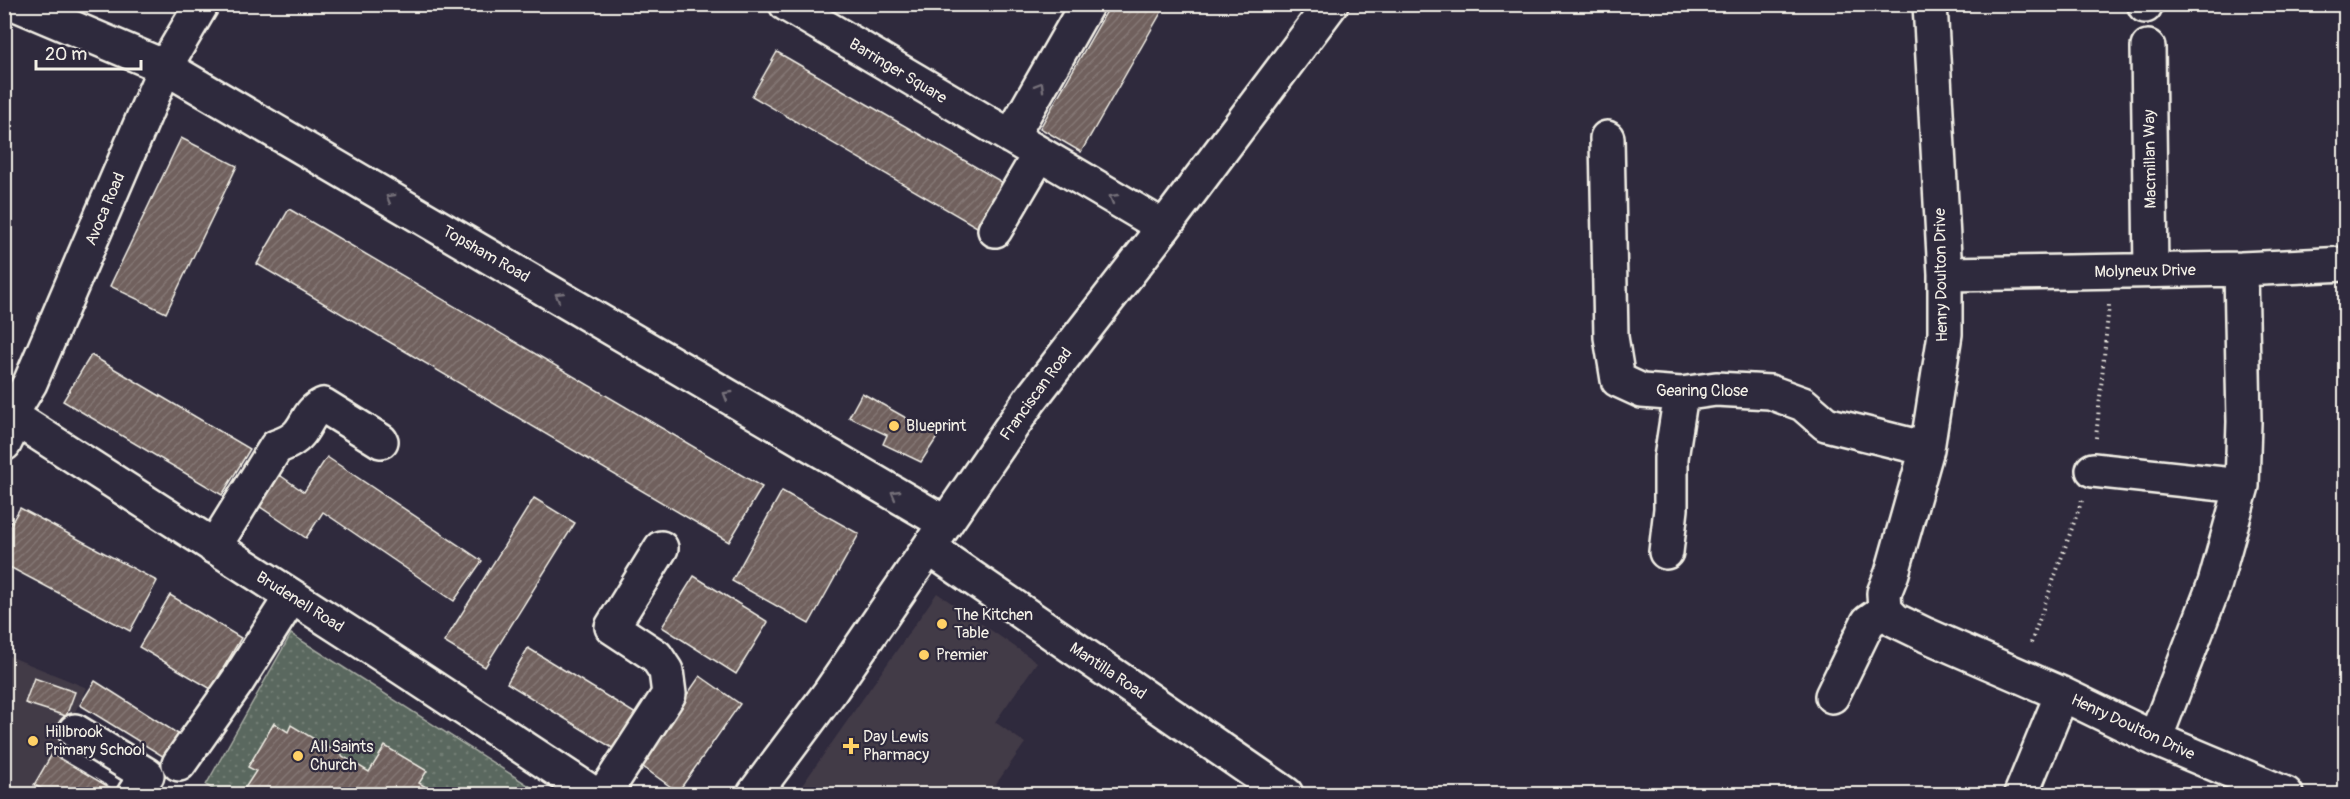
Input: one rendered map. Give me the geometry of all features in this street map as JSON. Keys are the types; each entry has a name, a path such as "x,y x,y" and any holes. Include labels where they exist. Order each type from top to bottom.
{"street":[{"name":"Topsham Road","path":"16,4 165,67 937,536"},
{"name":"Avoca Road","path":"8,424 30,383 165,67 202,4"},
{"name":"Barringer Square","path":"786,4 1164,227"},
{"path":"1011,137 1087,4"},
{"name":"Franciscan Road","path":"754,795 830,692 1029,400 1164,227 1331,4"},
{"name":"Henry Doulton Drive","path":"1930,4 1945,274 1945,334 1927,449 1892,573 1884,593 1885,610 1895,621 2276,792"},
{"name":"Macmillan Way","path":"2148,47 2151,270"},
{"name":"Gearing Close","path":"1607,138 1611,337 1618,380 1642,390 1681,394 1716,389 1770,392 1803,404 1826,424 1927,449"},
{"path":"995,230 1039,155"},
{"name":"Molyneux Drive","path":"1945,274 2241,269 2346,264"},
{"path":"2155,739 2215,583 2242,486 2244,422 2241,269"},
{"path":"1666,552 1671,509 1671,458 1681,394"},
{"path":"214,547 276,447 288,443 300,433 313,410 323,405 381,441"},
{"name":"Brudenell Road","path":"8,424 214,547 594,795"},
{"path":"2093,470 2242,486"},
{"name":"Mantilla Road","path":"937,536 1286,795"},
{"path":"604,795 669,694 666,671 656,656 612,627 661,548"},
{"path":"179,764 237,682 291,597"},
{"path":"1832,696 1868,622 1885,610"},
{"path":"2021,795 2062,694"},
{"path":"75,731 147,775 134,795"}],"shaded area":[{"path":"937,593 1037,662 995,722 1025,743 989,794 796,794"},
{"name":"Hillbrook Primary School","path":"4,654 87,688 34,794 5,794"}],"green space":[{"path":"291,634 542,794 220,794 206,785"}],"building":[{"path":"1111,4 1166,4 1081,152 1040,128"},
{"path":"777,52 1007,185 982,230 752,96"},
{"path":"181,138 237,166 166,313 110,286"},
{"path":"289,209 762,487 729,542 257,264"},
{"path":"91,355 250,449 222,495 63,401"},
{"name":"Blueprint","path":"862,393 938,436 921,462 883,444 887,435 849,417"},
{"path":"327,457 482,561 454,601 323,512 306,538 250,500 271,469 304,492"},
{"path":"782,491 859,534 809,624 732,581"},
{"path":"534,498 575,523 485,667 444,642"},
{"path":"20,508 157,581 130,631 4,564 4,536"},
{"path":"694,576 768,622 736,674 662,627"},
{"path":"170,595 241,638 211,689 139,647"},
{"path":"528,648 636,714 614,749 507,683"},
{"path":"700,676 740,704 678,792 639,764"},
{"path":"34,678 75,692 66,716 25,703"},
{"path":"95,681 183,737 169,760 80,705"},
{"name":"All Saints Church","path":"274,723 288,732 291,725 369,772 385,746 427,771 419,783 438,794 241,794 256,771 248,767"},
{"path":"52,754 116,791 114,794 52,794 34,785"}],"place":[{"name":"Blueprint","path":"894,426"},
{"name":"The Kitchen Table","path":"942,624"},
{"name":"Premier","path":"924,655"},
{"name":"Hillbrook Primary School","path":"33,741"},
{"name":"Day Lewis Pharmacy","path":"851,746"},
{"name":"All Saints Church","path":"298,756"}]}
